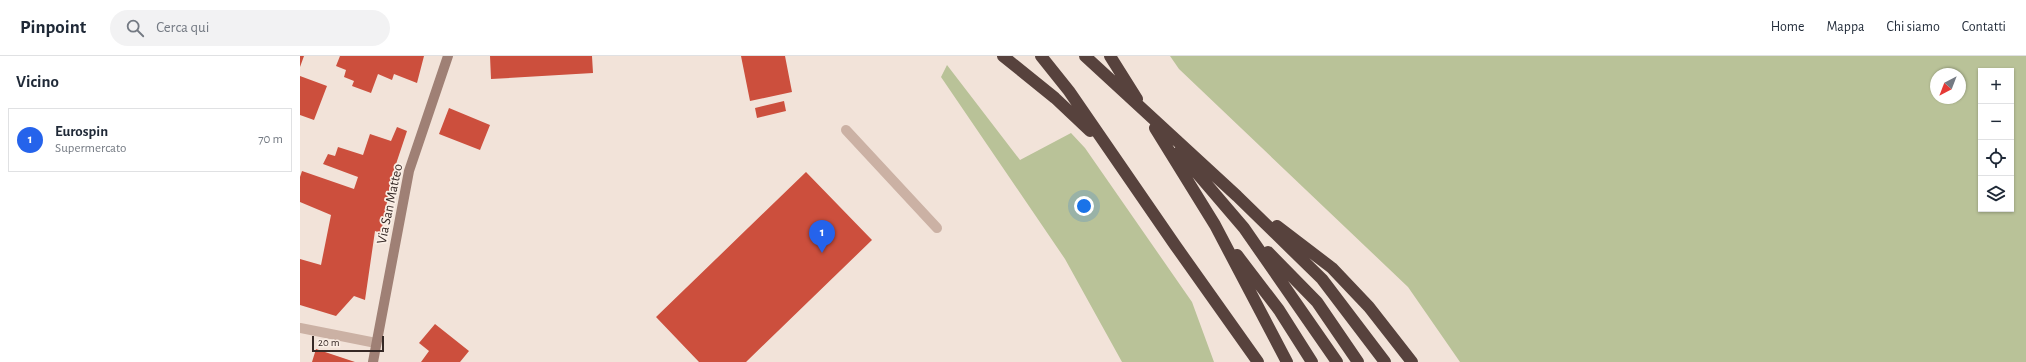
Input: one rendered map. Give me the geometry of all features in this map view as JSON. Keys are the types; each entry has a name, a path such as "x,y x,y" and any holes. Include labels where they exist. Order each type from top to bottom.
{"highway":[{"path":"1003,56 1055,98 1108,147"},
{"path":"1041,56 1065,85 1258,362"},
{"path":"1085,56 1147,115 1237,196 1322,279 1385,362"},
{"path":"1110,56 1215,225 1287,362"},
{"path":"1147,115 1244,228 1317,302 1358,362"},
{"path":"1237,196 1332,268 1369,307 1412,362"},
{"path":"1215,225 1279,310 1312,362"},
{"path":"1244,228 1336,362"},
{"path":"1224,314 1248,362"}],"street":[{"name":"Via San Matteo","path":"373,362 409,171 448,56"},
{"path":"846,130 937,228"},
{"path":"300,328 376,343"}],"green space":[{"path":"1170,56 2026,56 2026,362 1460,362 1408,287 1179,69"},
{"path":"947,65 1020,160 1071,133 1085,148 1192,302 1214,362 1122,362 1065,259 941,77"}],"building":[{"path":"300,56 304,56 300,67"},
{"path":"340,56 424,56 417,83 394,74 392,80 378,74 371,93 352,86 354,81 344,77 346,70 336,66"},
{"path":"490,56 592,56 593,73 491,79"},
{"path":"741,56 785,56 792,92 750,101"},
{"path":"300,76 327,86 314,120 300,115"},
{"path":"784,101 786,111 757,118 755,108"},
{"path":"449,108 490,125 480,150 439,134"},
{"path":"397,127 407,131 392,176 381,233 375,231 365,300 354,296 336,316 300,305 300,259 321,265 331,215 300,202 300,177 302,171 354,189 358,177 323,164 328,154 335,156 338,147 363,155 370,134 391,141"},
{"path":"806,172 872,240 746,362 699,362 656,317"},
{"path":"435,324 469,351 460,362 421,362 429,351 419,343"},
{"path":"316,349 355,362 312,362"}],"place":[{"name":"Eurospin","path":"822,253"}]}
